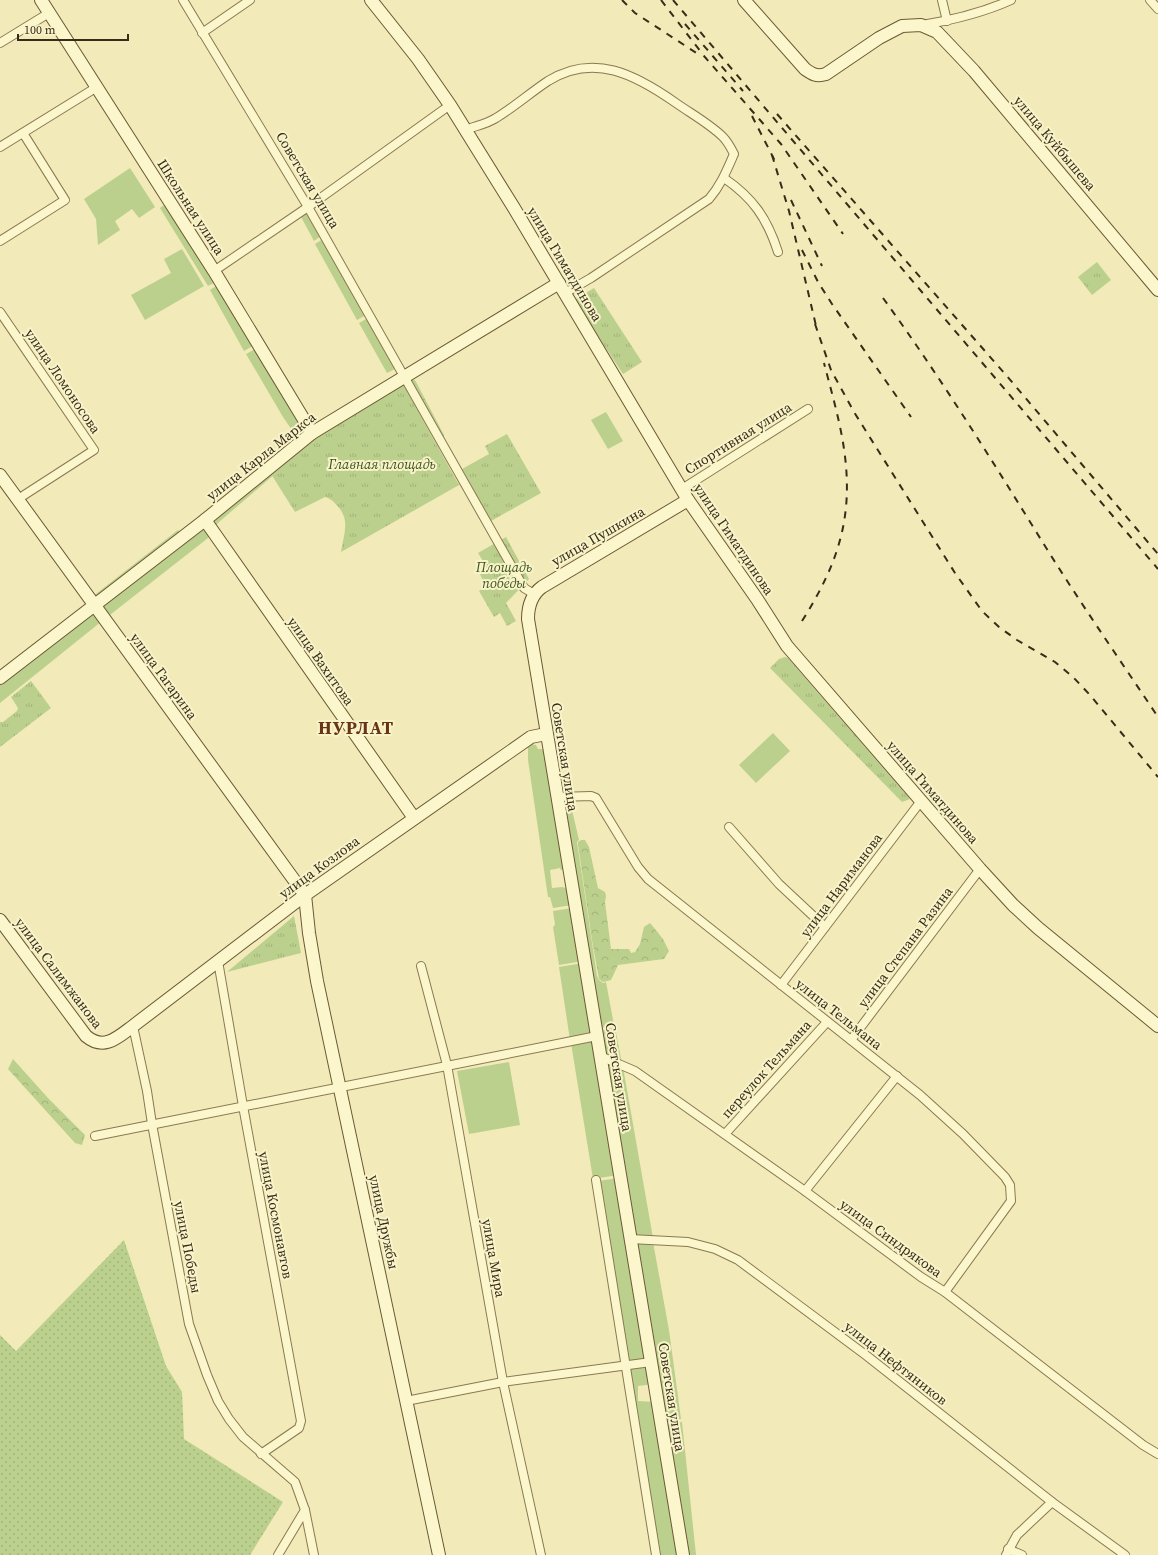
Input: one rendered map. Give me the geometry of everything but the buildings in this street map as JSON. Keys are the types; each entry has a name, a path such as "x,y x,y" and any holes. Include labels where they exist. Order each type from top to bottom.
{"street":[{"name":"Школьная улица","path":"41,0 214,270 312,433"},
{"name":"Советская улица","path":"183,0 308,207 455,468 524,588 532,599 528,613 529,628 683,1555"},
{"path":"202,33 250,0"},
{"name":"улица Гиматдинова","path":"371,0 418,59 450,105 514,208 688,500 787,646 980,869 1014,905 1038,928 1158,1026"},
{"path":"744,0 805,69 814,75 820,76 826,74 879,38 902,26 921,25 966,17 1011,0"},
{"path":"942,0 947,21"},
{"path":"1150,0 1158,9"},
{"path":"0,43 49,13"},
{"name":"улица Куйбышева","path":"921,25 937,32 974,71 1158,290"},
{"path":"465,130 495,119 547,82 561,74 584,68 606,68 616,70 655,89 723,137 734,154 724,178 717,190 709,199 597,274 562,288"},
{"path":"0,147 97,87"},
{"path":"214,270 308,207 450,105"},
{"path":"0,241 65,200 23,133"},
{"path":"724,178 740,189 753,202 764,217 778,252"},
{"name":"улица Карла Маркса","path":"0,678 204,520 312,433 405,377 562,288"},
{"name":"улица Ломоносова","path":"0,312 94,450 18,500"},
{"name":"Спортивная улица","path":"682,489 808,409"},
{"name":"улица Гагарина","path":"0,475 305,895"},
{"name":"улица Пушкина","path":"532,599 547,583 672,511 688,500"},
{"name":"улица Вахитова","path":"204,520 414,818"},
{"name":"улица Козлова","path":"118,1038 305,895 531,737 546,734"},
{"name":"улица Тельмана","path":"557,797 591,796 596,798 638,867 648,879 920,1095 963,1134 1005,1177 1010,1185 1011,1201 945,1292"},
{"name":"улица Нариманова","path":"781,985 921,801"},
{"path":"730,827 778,884 825,927"},
{"name":"улица Степана Разина","path":"851,1040 980,869"},
{"name":"улица Дружбы","path":"305,895 309,933 316,975 439,1555"},
{"name":"улица Салимжанова","path":"0,920 86,1036 99,1044 118,1038"},
{"name":"улица Космонавтов","path":"218,961 301,1421 299,1428 261,1454"},
{"name":"улица Мира","path":"422,966 447,1065 503,1382 541,1555"},
{"name":"переулок Тельмана","path":"725,1134 828,1022"},
{"name":"улица Победы","path":"133,1026 147,1091 189,1324 207,1375 218,1402 243,1437 295,1482 305,1510"},
{"path":"95,1136 596,1036"},
{"name":"улица Синдрякова","path":"600,1056 635,1071 805,1191 921,1277 945,1292 1143,1445 1158,1454"},
{"path":"805,1191 897,1076"},
{"path":"596,1180 656,1555"},
{"name":"улица Нефтяников","path":"630,1239 688,1242 715,1249 738,1260 867,1356 1052,1502 1125,1555"},
{"path":"406,1401 503,1382 651,1362"},
{"path":"1022,1555 1007,1552 1018,1535 1052,1502"},
{"path":"278,1555 305,1510"},
{"path":"305,1510 314,1555"}],"green space":[{"path":"130,168 155,207 139,218 132,209 115,221 120,230 98,245 96,219 84,199"},
{"path":"167,203 218,281 208,286 160,208"},
{"path":"307,211 321,236 314,241 300,215"},
{"path":"323,239 366,315 357,320 315,244"},
{"path":"182,249 204,286 145,320 131,295 171,273 164,259"},
{"path":"1097,262 1111,280 1092,295 1078,277"},
{"path":"219,284 256,344 244,351 210,290"},
{"path":"594,288 642,362 623,374 574,300"},
{"path":"368,318 397,368 387,373 359,323"},
{"path":"257,348 305,426 294,433 246,354"},
{"path":"415,380 444,435 443,440 410,381"},
{"name":"Главная площадь","path":"403,384 459,485 341,552 345,519 337,505 332,500 325,497 295,512 271,474 316,437"},
{"path":"606,412 623,441 608,449 591,420"},
{"path":"507,434 541,493 491,521 462,469 489,454 485,446"},
{"path":"300,445 304,449 219,522 213,530 206,520"},
{"path":"203,523 211,535 208,538 106,618 97,605"},
{"path":"178,530 182,536 95,602 92,597"},
{"name":"Площадь победы","path":"506,537 529,579 506,603 516,621 507,626 500,613 494,617 479,591 486,587 478,570 486,566 478,553"},
{"path":"93,609 102,621 0,703 0,681"},
{"path":"785,657 788,658 910,799 902,802 770,668 779,659"},
{"path":"31,681 51,708 0,747 0,722 3,722 17,711 18,708 11,697"},
{"path":"773,733 790,751 756,783 739,765"},
{"path":"532,744 536,745 538,749 545,749 564,870 561,870 560,868 550,870 552,888 562,887 569,889 572,905 553,908 550,897 548,897 528,760 528,746"},
{"path":"569,797 579,840 577,842 597,976 603,983 606,982 614,1025 597,1029 559,798"},
{"path":"585,840 589,847 598,888 605,892 611,949 629,949 631,953 635,952 640,944 644,927 650,923 663,939 669,951 664,959 618,965 611,980 603,982 599,979 578,845 578,842"},
{"path":"572,908 583,961 559,965 553,927 555,925 553,911"},
{"path":"294,916 301,953 227,972"},
{"path":"583,963 595,1035 570,1040 559,967"},
{"path":"615,1027 622,1064 602,1056 598,1031"},
{"path":"595,1037 618,1175 593,1179 571,1043"},
{"path":"13,1059 48,1098 85,1135 82,1145 75,1143 8,1069"},
{"path":"602,1059 623,1067 653,1238 631,1237"},
{"path":"509,1062 520,1125 469,1134 457,1071"},
{"path":"619,1178 649,1360 627,1364 598,1181"},
{"path":"124,1240 166,1366 182,1392 184,1439 283,1502 250,1555 0,1555 0,1335 16,1351"},
{"path":"633,1241 653,1242 669,1330 681,1419 663,1423"},
{"path":"649,1364 653,1384 638,1386 638,1401 655,1402 681,1555 657,1555 627,1367"},
{"path":"682,1422 696,1555 684,1555 663,1425"}],"railway":[{"path":"622,0 635,13 698,54"},
{"path":"661,0 704,56 781,144 843,234"},
{"path":"673,0 1158,569"},
{"path":"685,24 743,91"},
{"path":"777,114 1006,375 1158,554"},
{"path":"752,116 775,161"},
{"path":"772,155 789,211 817,330"},
{"path":"791,200 822,266"},
{"path":"802,250 818,282 832,304 911,417"},
{"path":"883,298 946,389 1072,589 1158,717"},
{"path":"815,324 831,370 854,412 955,573 982,611 999,627 1017,640 1055,662 1073,677 1090,695 1158,777"},
{"path":"802,621 815,600 834,559 845,518 847,497 847,474 844,449 824,363"}],"district":[{"name":"НУРЛАТ","path":"356,728"}]}
